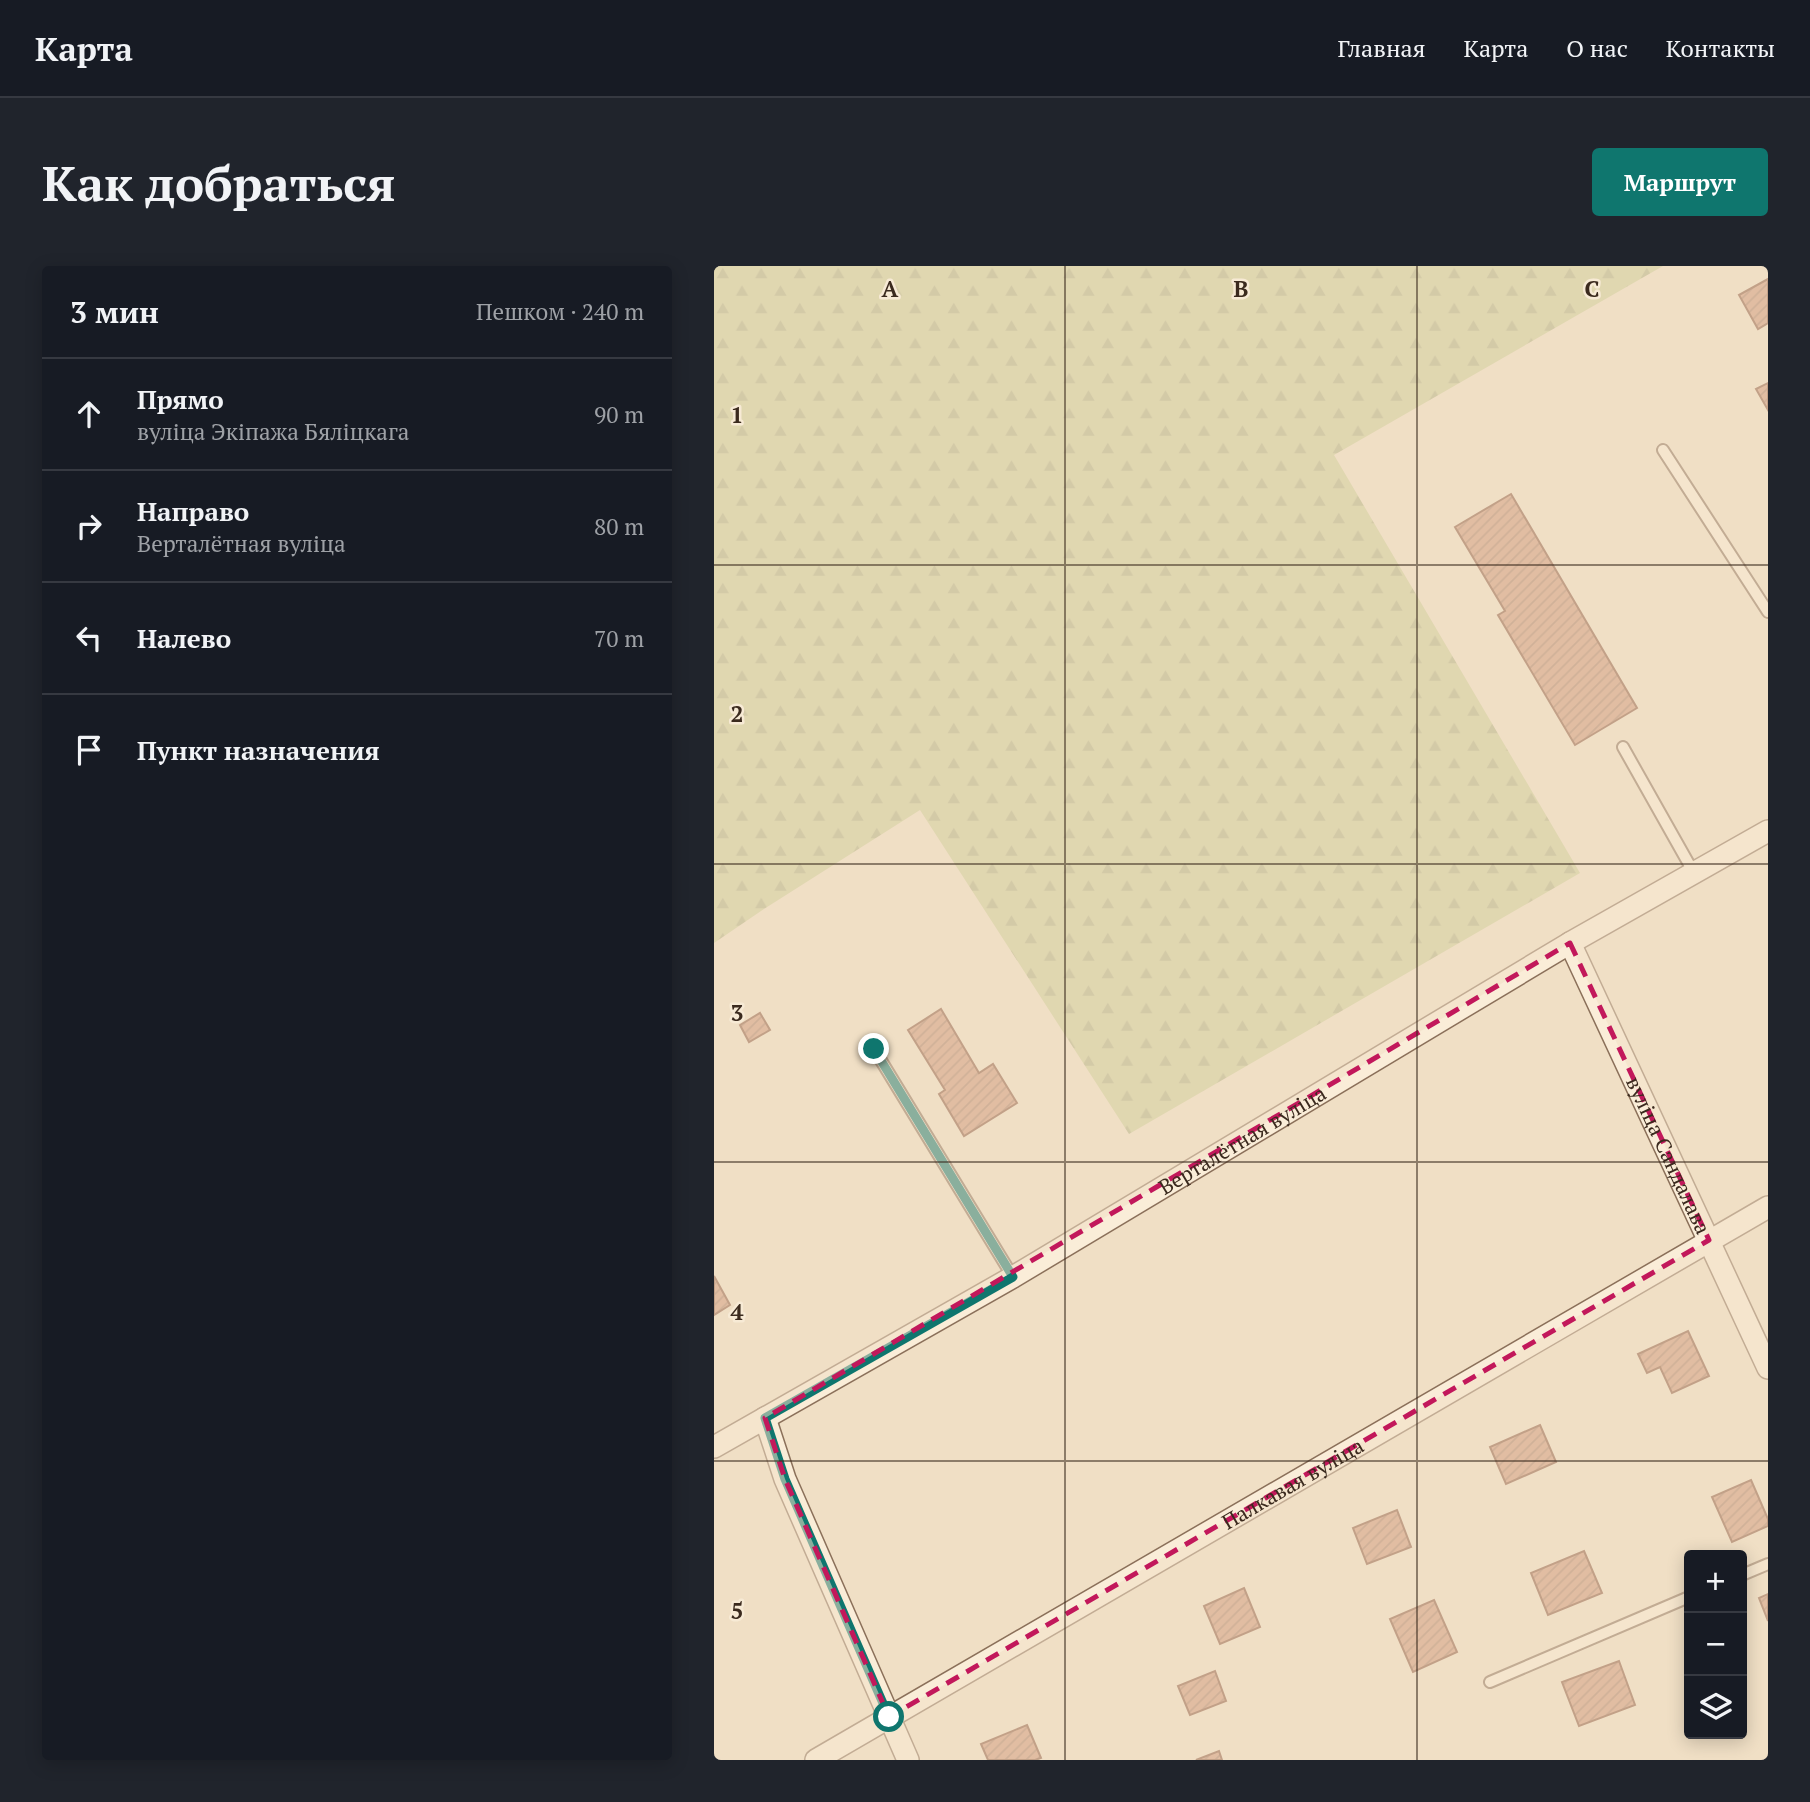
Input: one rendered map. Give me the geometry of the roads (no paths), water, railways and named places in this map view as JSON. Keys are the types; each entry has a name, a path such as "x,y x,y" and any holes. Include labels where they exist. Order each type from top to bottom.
{"street":[{"name":"Верталётная вуліца","path":"714,1447 1013,1277 1570,943 1768,831"},
{"name":"вуліца Сандалава","path":"1570,943 1768,1368"},
{"name":"Палкавая вуліца","path":"816,1760 1768,1207"},
{"path":"765,1418 785,1479 908,1760"}],"lane":[{"path":"1663,450 1768,612"},
{"path":"1623,747 1694,873"},
{"path":"874,1049 1013,1277"},
{"path":"1747,1573 1768,1564"},
{"path":"1490,1682 1684,1599"}]}
